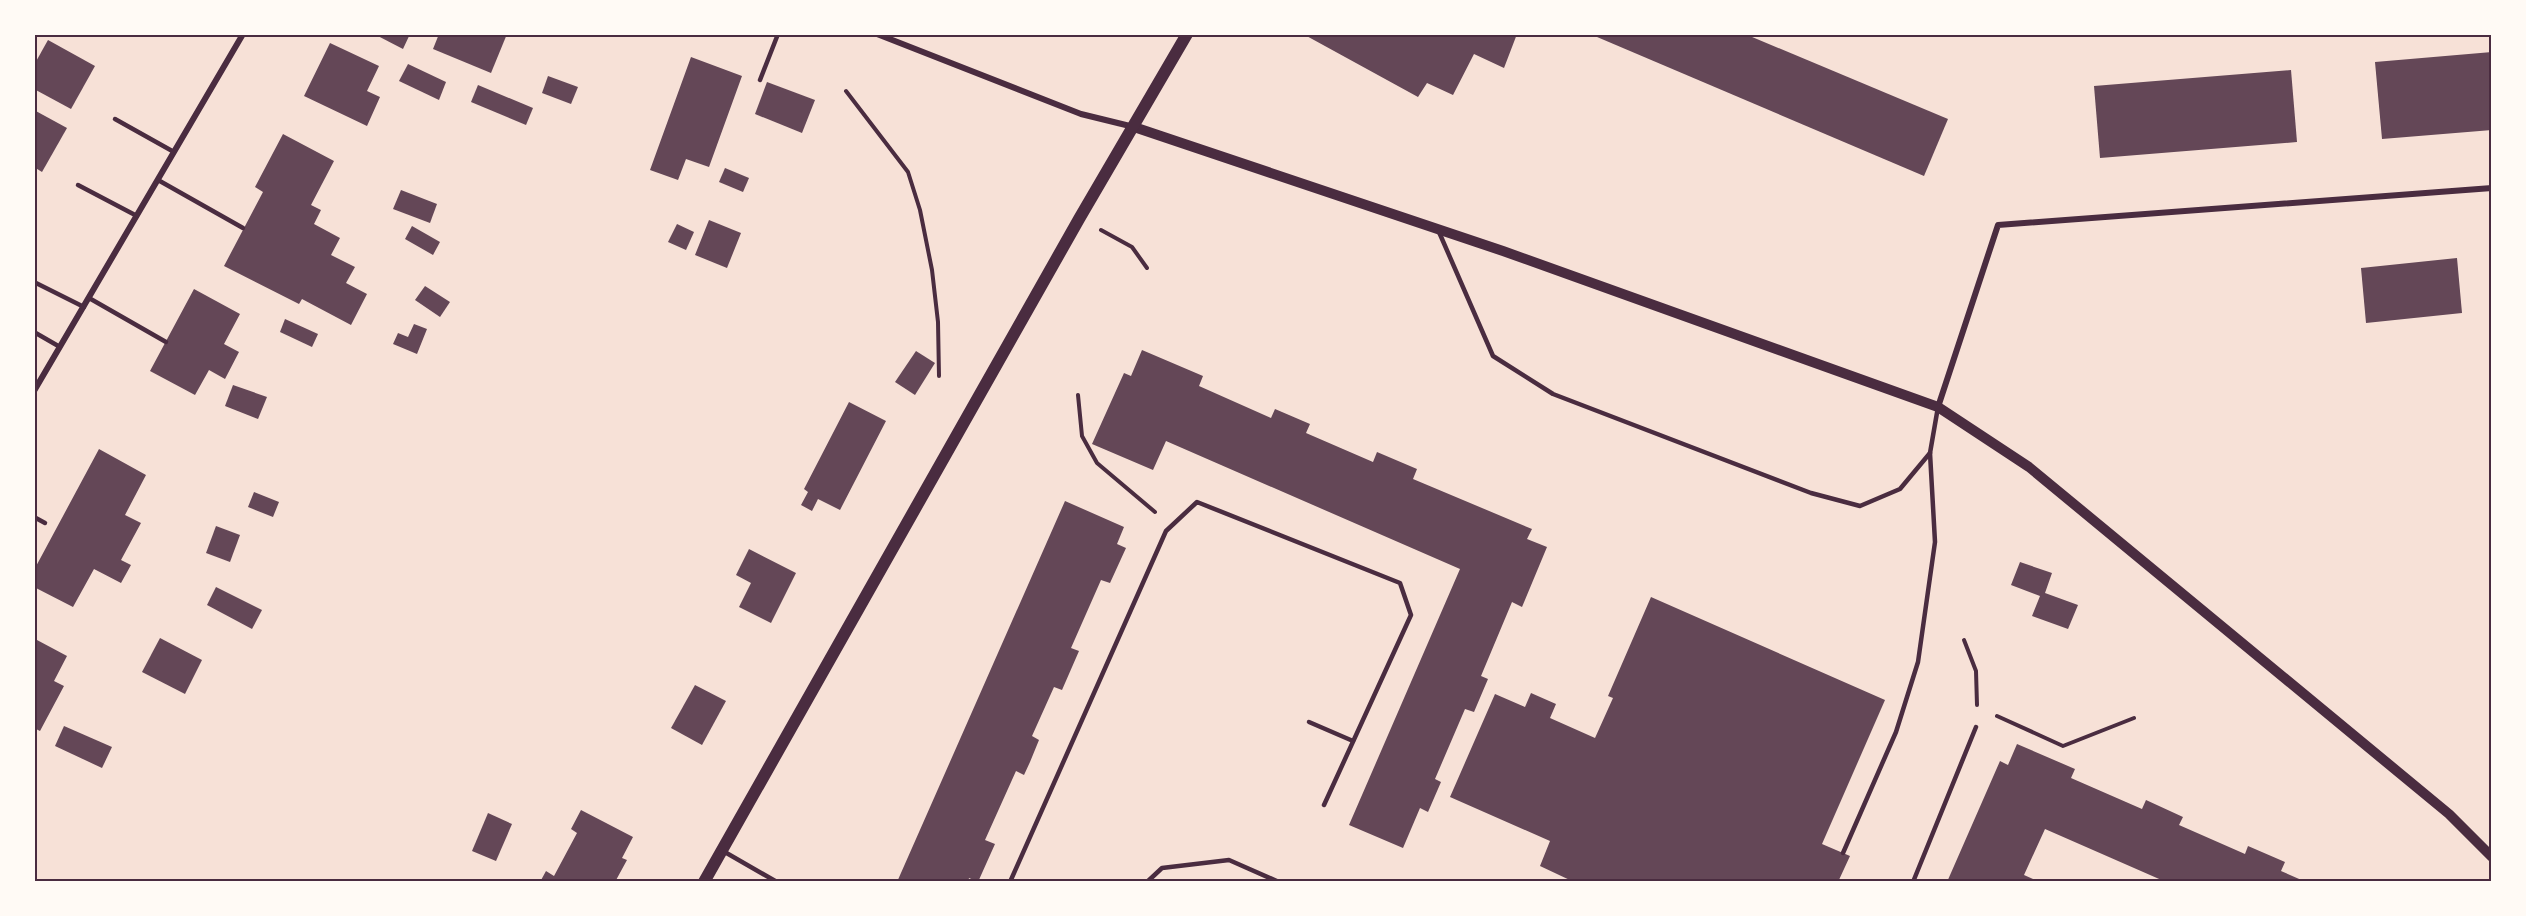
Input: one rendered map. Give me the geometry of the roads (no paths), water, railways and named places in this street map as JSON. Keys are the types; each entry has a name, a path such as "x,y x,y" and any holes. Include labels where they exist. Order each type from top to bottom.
{"main road":[{"path":"704,882 1079,219 1187,34"}],"street":[{"path":"34,391 243,34"},
{"path":"877,34 1081,114 1134,127 1438,230 1938,407 2029,467 2449,814 2492,857"},
{"path":"1938,407 1998,225 2492,188"}],"lane":[{"path":"760,80 778,34"},
{"path":"115,118 174,152"},
{"path":"158,180 243,228"},
{"path":"78,185 137,216"},
{"path":"1438,230 1493,356 1553,394 1810,494 1860,506 1900,489 1930,453"},
{"path":"34,282 84,307"},
{"path":"89,298 166,342"},
{"path":"34,332 60,347"},
{"path":"1842,853 1896,732 1918,662 1935,542 1930,453 1938,407"},
{"path":"1010,882 1166,531 1197,502 1400,583 1411,615 1324,805"},
{"path":"34,517 45,523"},
{"path":"1309,722 1353,741"},
{"path":"1912,882 1976,727"},
{"path":"723,851 777,882"},
{"path":"1147,882 1162,868 1228,860 1279,882"}]}
